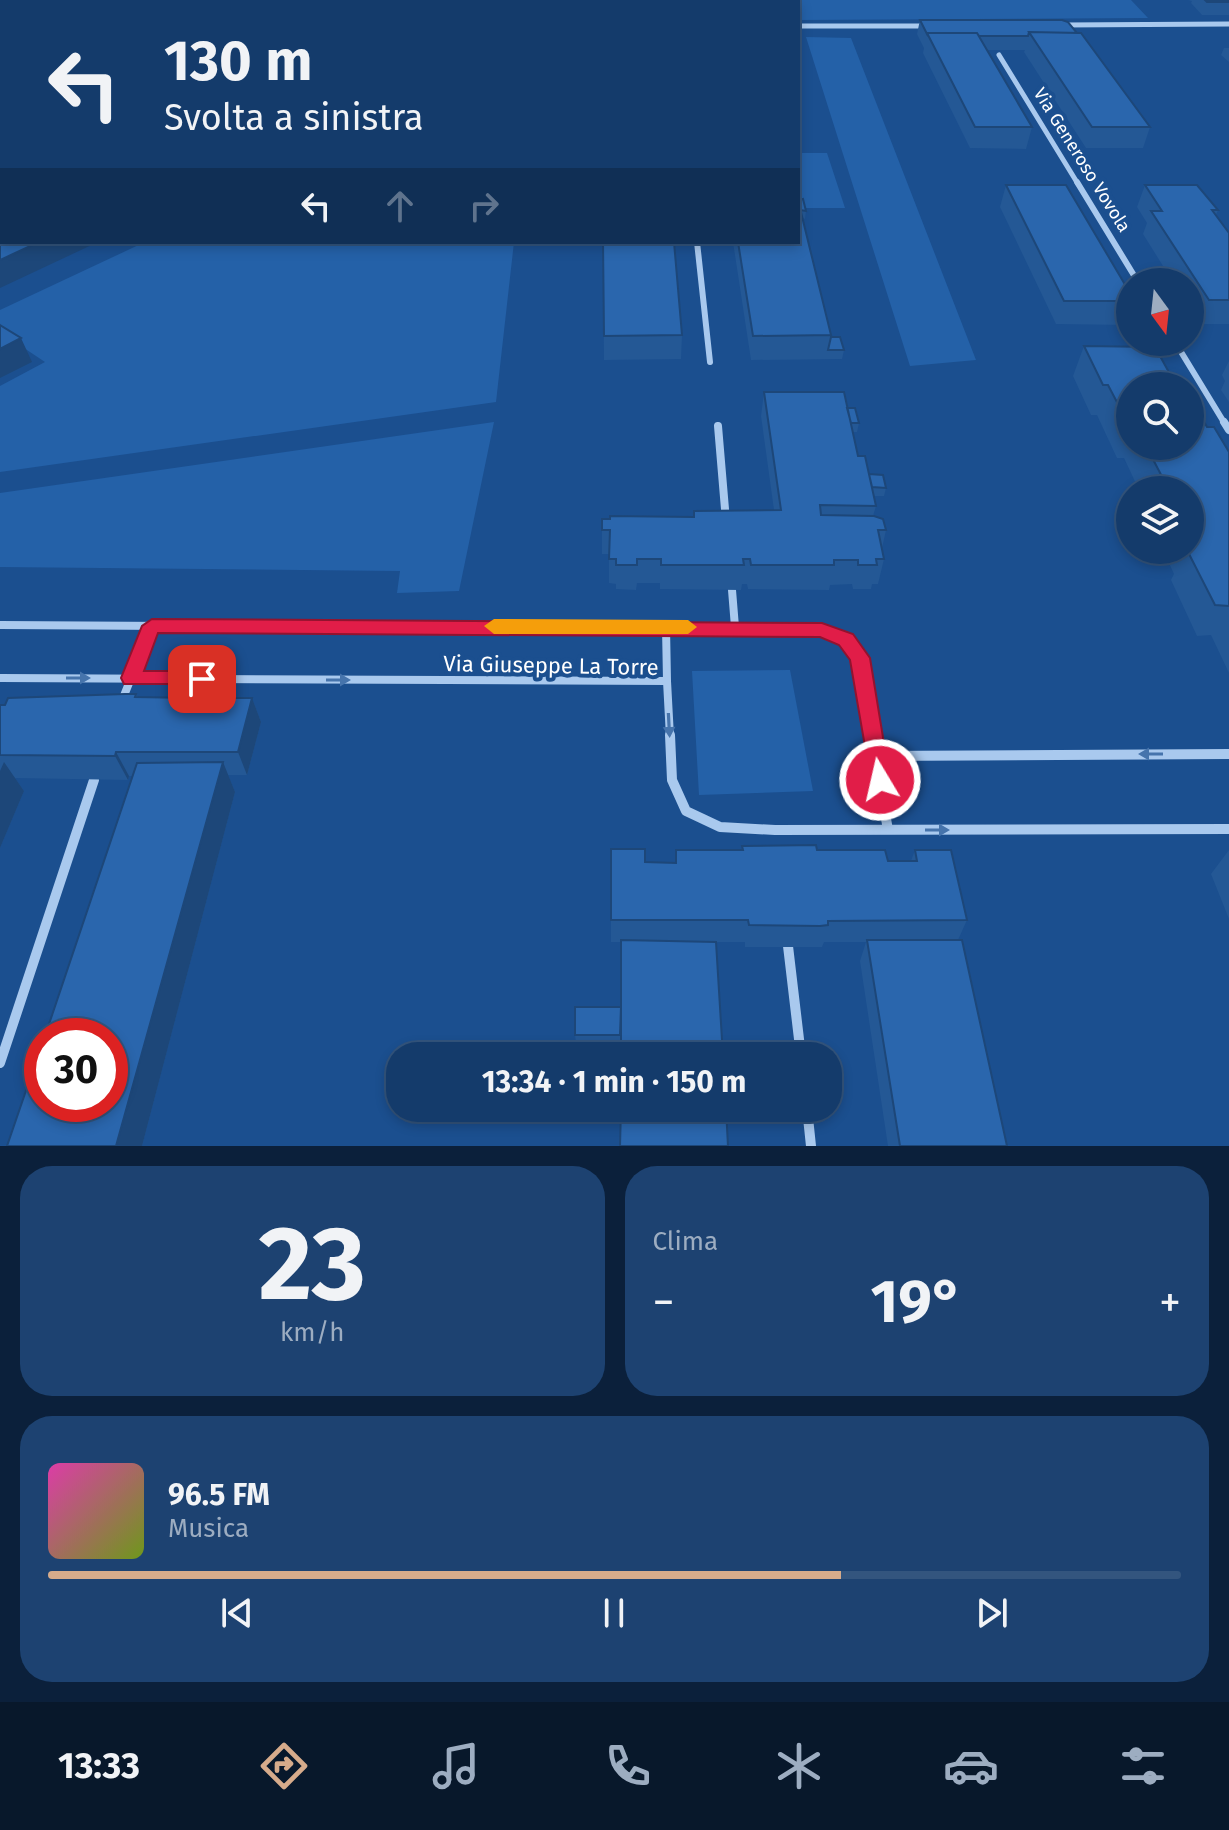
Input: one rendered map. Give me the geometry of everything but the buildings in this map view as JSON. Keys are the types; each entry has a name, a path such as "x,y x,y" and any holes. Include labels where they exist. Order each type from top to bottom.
{"street":[{"path":"1057,25 1229,24"},
{"path":"800,26 930,26"},
{"name":"Via Generoso Vovola","path":"999,55 1129,268"},
{"path":"697,244 710,362"},
{"path":"1184,356 1229,430"},
{"path":"718,426 727,535"},
{"path":"732,590 735,627"},
{"name":"Via Giuseppe La Torre","path":"0,625 735,627 822,630 846,640 860,658 888,830"},
{"path":"115,718 152,626"},
{"path":"666,627 667,681"},
{"name":"Via Giuseppe La Torre","path":"0,678 667,681 672,780 686,811 720,827 775,830 1229,829"},
{"path":"875,756 1229,754"},
{"path":"0,1063 94,780"},
{"path":"775,830 776,843"},
{"path":"788,946 799,1042"},
{"path":"808,1122 811,1146"}],"shaded area":[{"path":"800,0 1131,0 1148,18 800,20"},
{"path":"806,37 851,38 976,360 910,366"},
{"path":"800,153 827,153 845,208 800,208"},
{"path":"141,244 514,244 496,402 0,472 0,386 45,362 0,332 0,310"},
{"path":"494,422 459,591 397,593 400,571 0,567 0,493"},
{"path":"790,670 813,791 699,795 692,671"}],"slow traffic":[{"path":"494,626 688,627"}],"route":[{"path":"202,679 131,678 152,626 822,630 846,640 860,658 880,780"}]}
